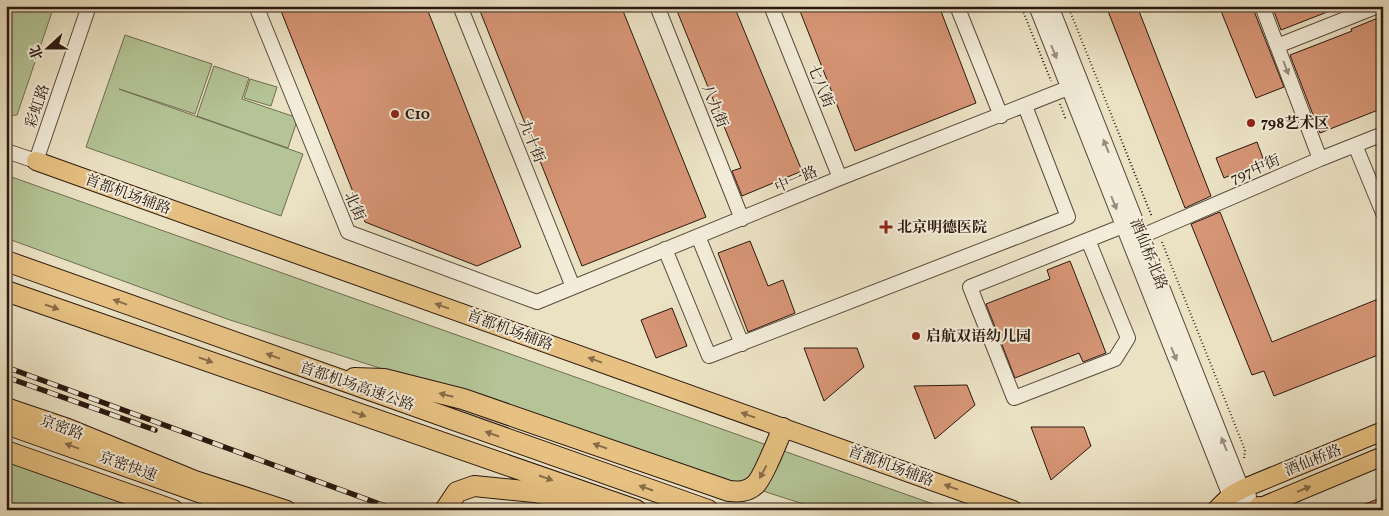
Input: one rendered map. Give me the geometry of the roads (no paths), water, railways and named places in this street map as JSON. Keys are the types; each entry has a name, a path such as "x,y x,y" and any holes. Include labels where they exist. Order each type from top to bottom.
{"highway":[{"name":"首都机场高速公路","path":"6,262 708,510"},
{"name":"首都机场高速公路","path":"6,291 636,510"},
{"path":"328,376 384,380 463,399 729,491 741,492 756,485 783,428"},
{"path":"6,417 31,432"},
{"name":"京密快速","path":"6,424 250,510"},
{"name":"京密快速","path":"6,451 173,510"},
{"path":"446,510 457,492 474,486 534,492 620,510"}],"main road":[{"name":"首都机场辅路","path":"36,161 1013,510"},
{"name":"京密路","path":"6,407 68,428 195,480 287,510"},
{"name":"酒仙桥路","path":"1236,492 1383,431"},
{"name":"酒仙桥路","path":"1257,509 1383,456"},
{"path":"6,457 151,510"},
{"path":"1216,510 1236,492"}],"street":[{"name":"彩虹路","path":"36,161 89,6"},
{"name":"北街","path":"256,6 348,232 537,302"},
{"name":"九十街","path":"460,6 573,287"},
{"name":"八九街","path":"657,6 742,219"},
{"name":"七八街","path":"771,6 840,178"},
{"path":"957,6 1001,116"},
{"name":"酒仙桥北路","path":"1036,6 1123,226 1236,492"},
{"name":"酒仙桥北路","path":"1051,6 1142,236 1236,492"},
{"path":"1262,6 1320,159"},
{"path":"1277,46 1378,6"},
{"name":"中一路","path":"537,302 840,178 1068,88"},
{"path":"665,249 709,356 1068,217 1025,106"},
{"name":"797中街","path":"1142,236 1320,159 1383,134"},
{"path":"1355,145 1383,213"},
{"name":"首都机场辅路","path":"6,151 36,161"},
{"path":"1088,240 1128,338 1115,359 1014,398 970,287 1123,226"},
{"path":"698,236 742,344"},
{"path":"1236,492 1257,509"}],"railway":[{"path":"6,367 396,510"},
{"path":"6,377 155,430"}],"place":[{"name":"C10","path":"395,114"},
{"name":"798艺术区","path":"1251,123"},
{"name":"北京明德医院","path":"886,227"},
{"name":"启航双语幼儿园","path":"916,336"}]}
